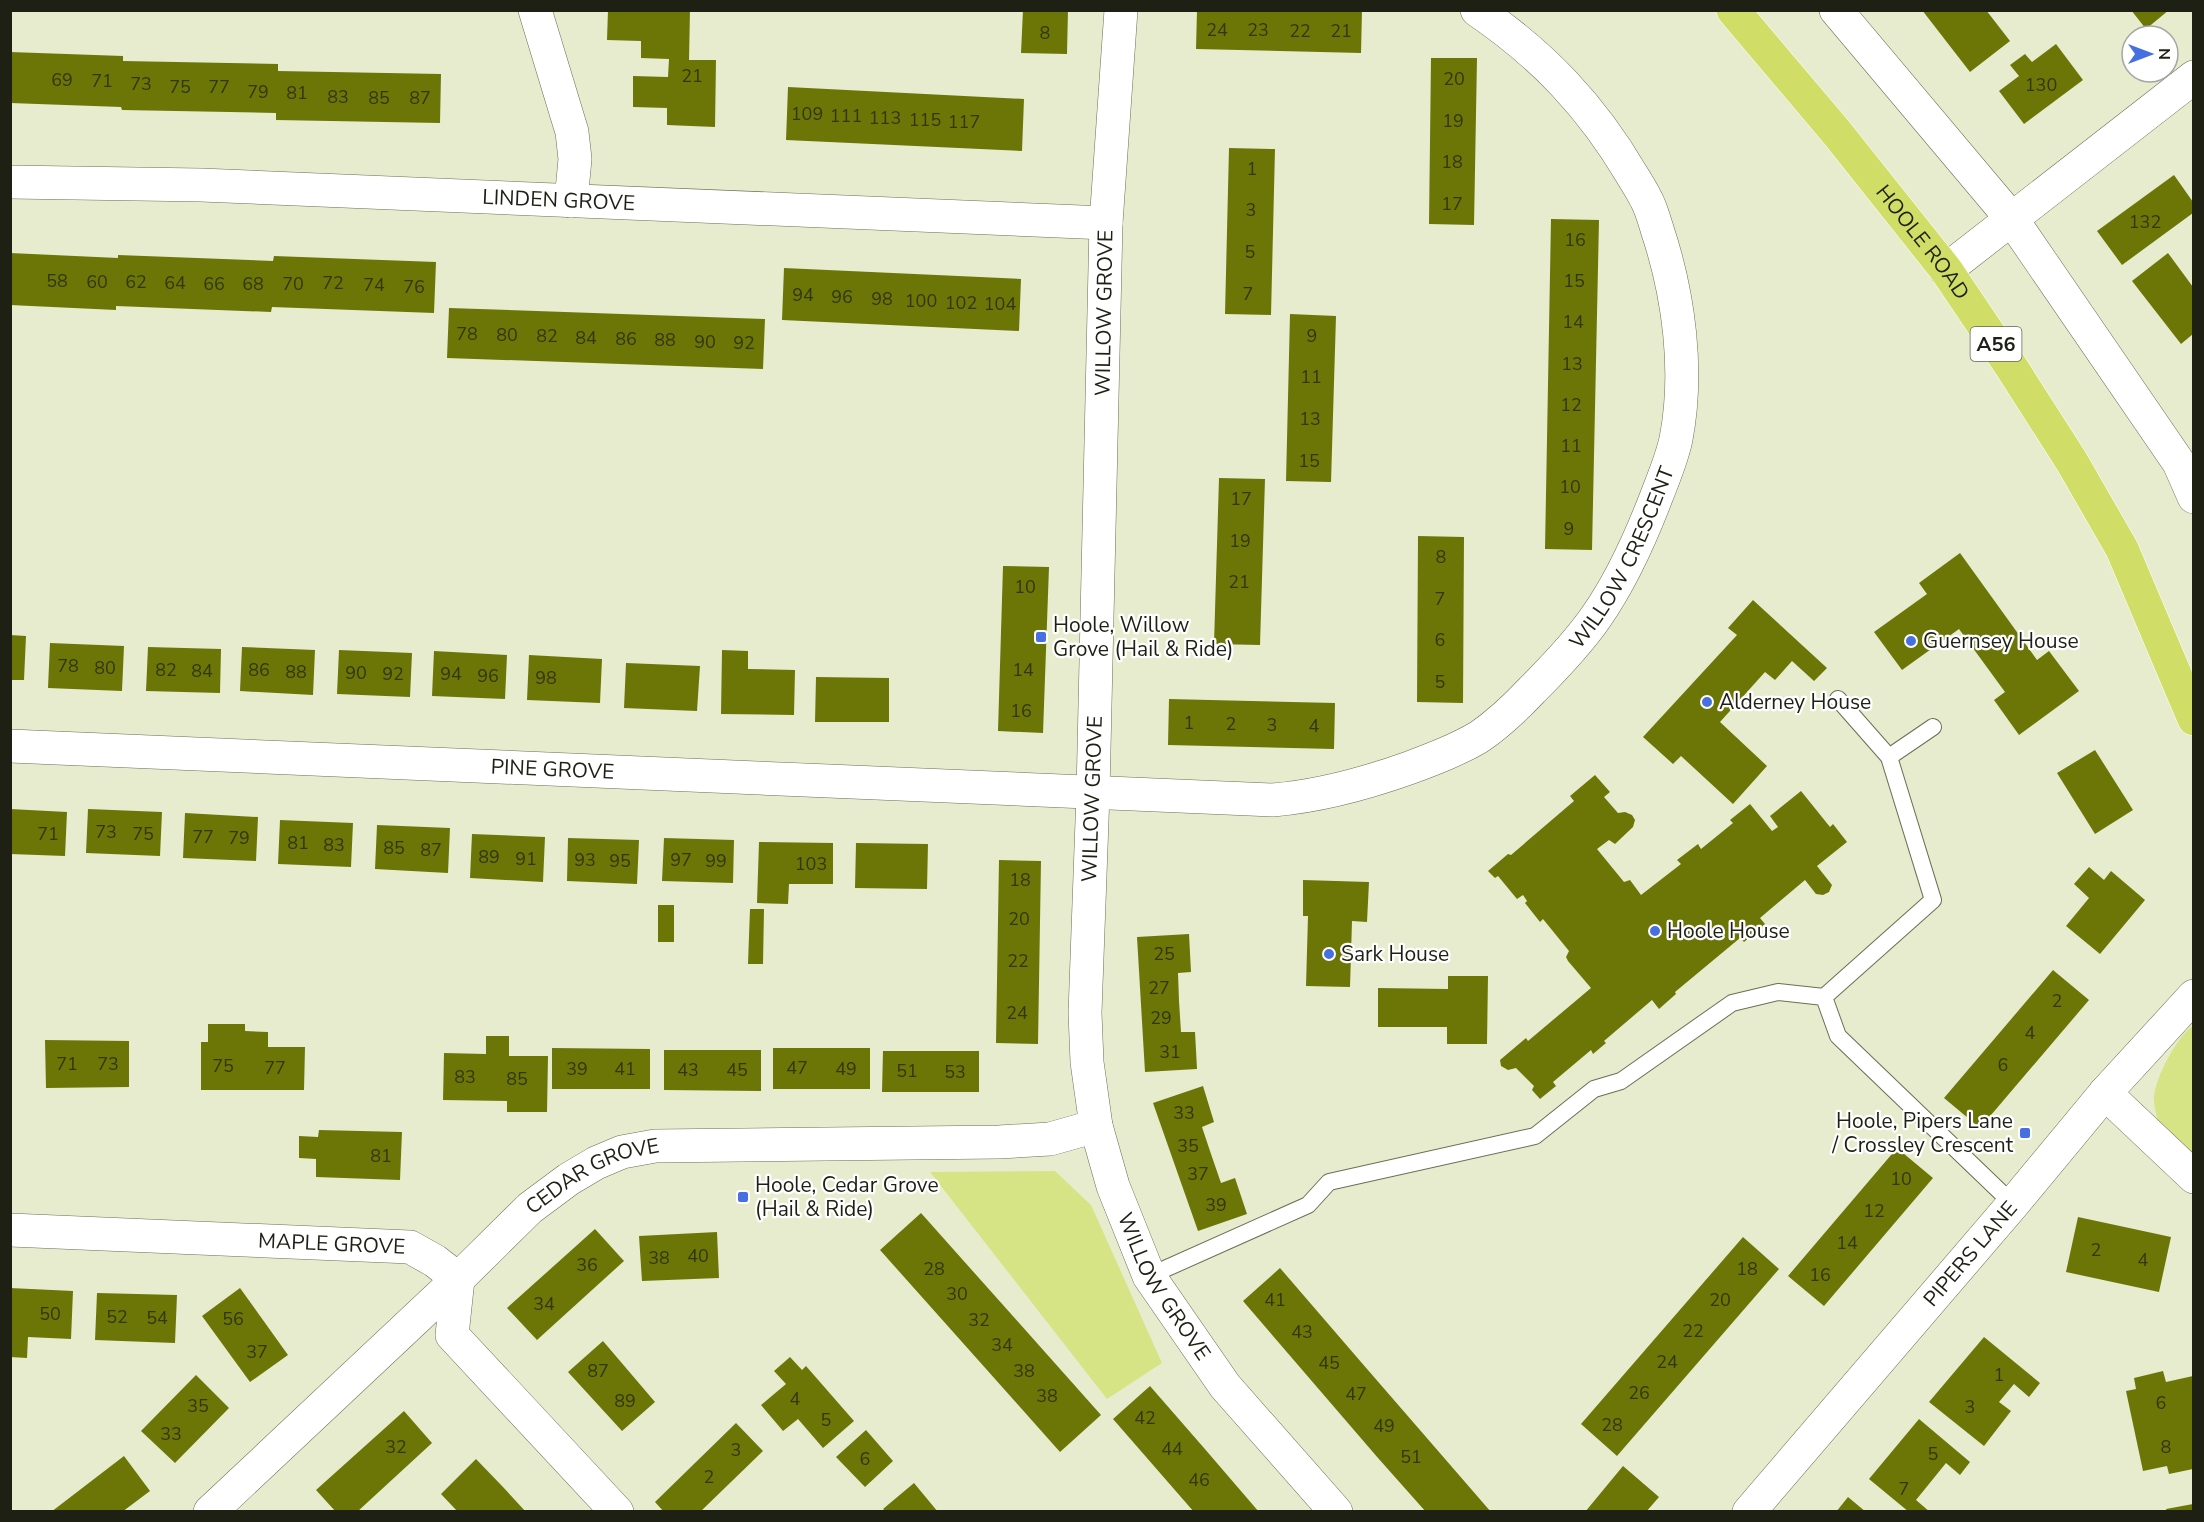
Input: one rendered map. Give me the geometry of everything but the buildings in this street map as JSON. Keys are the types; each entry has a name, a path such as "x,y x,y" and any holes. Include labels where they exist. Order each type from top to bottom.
{"highway":[{"name":"HOOLE ROAD","path":"1733,10 1837,133 1946,270 2072,462 2122,549 2193,719"}],"street":[{"path":"535,10 572,132 575,159 571,201"},
{"name":"WILLOW GROVE","path":"1121,10 1106,223 1093,793 1085,1013 1087,1062 1096,1126 1113,1186 1149,1276 1225,1386 1336,1512"},
{"name":"WILLOW CRESCENT","path":"1093,793 1273,800 1308,797 1378,779 1452,751 1481,735 1514,709 1577,642 1598,615 1636,544 1667,470 1676,440 1680,407 1682,375 1677,314 1669,269 1660,237 1647,199 1619,151 1577,96 1528,49 1478,10"},
{"path":"1836,10 2011,218 2179,463 2193,497"},
{"path":"1946,270 2193,77"},
{"name":"LINDEN GROVE","path":"10,182 201,185 1106,223"},
{"name":"PINE GROVE","path":"10,746 1093,793"},
{"name":"PIPERS LANE","path":"1749,1512 2105,1093 2193,996"},
{"path":"2105,1093 2193,1177"},
{"name":"CEDAR GROVE","path":"210,1512 458,1279 530,1208 569,1179 596,1163 622,1152 655,1146 999,1142 1050,1139 1096,1126"},
{"name":"MAPLE GROVE","path":"10,1230 410,1247 435,1261 458,1279"},
{"path":"458,1279 452,1335 617,1512"}],"lane":[{"path":"1149,1276 1308,1204 1329,1182 1535,1136 1594,1089 1621,1082 1732,1003 1778,992 1824,997 1933,900 1889,757 1838,699"},
{"path":"1889,757 1933,728"},
{"path":"1824,997 1838,1036 2013,1204"}],"green space":[{"path":"2193,1026 2193,1156 2160,1129 2154,1100 2159,1078 2168,1058 2180,1038"},
{"path":"1055,1171 1091,1205 1162,1363 1107,1399 930,1172"}],"place":[{"name":"Hoole, Willow Grove (Hail & Ride)","path":"1041,637"},
{"name":"Guernsey House","path":"1911,641"},
{"name":"Alderney House","path":"1707,702"},
{"name":"Hoole House","path":"1655,931"},
{"name":"Sark House","path":"1329,954"},
{"name":"Hoole, Pipers Lane / Crossley Crescent","path":"2025,1133"},
{"name":"Hoole, Cedar Grove (Hail & Ride)","path":"743,1197"}]}
